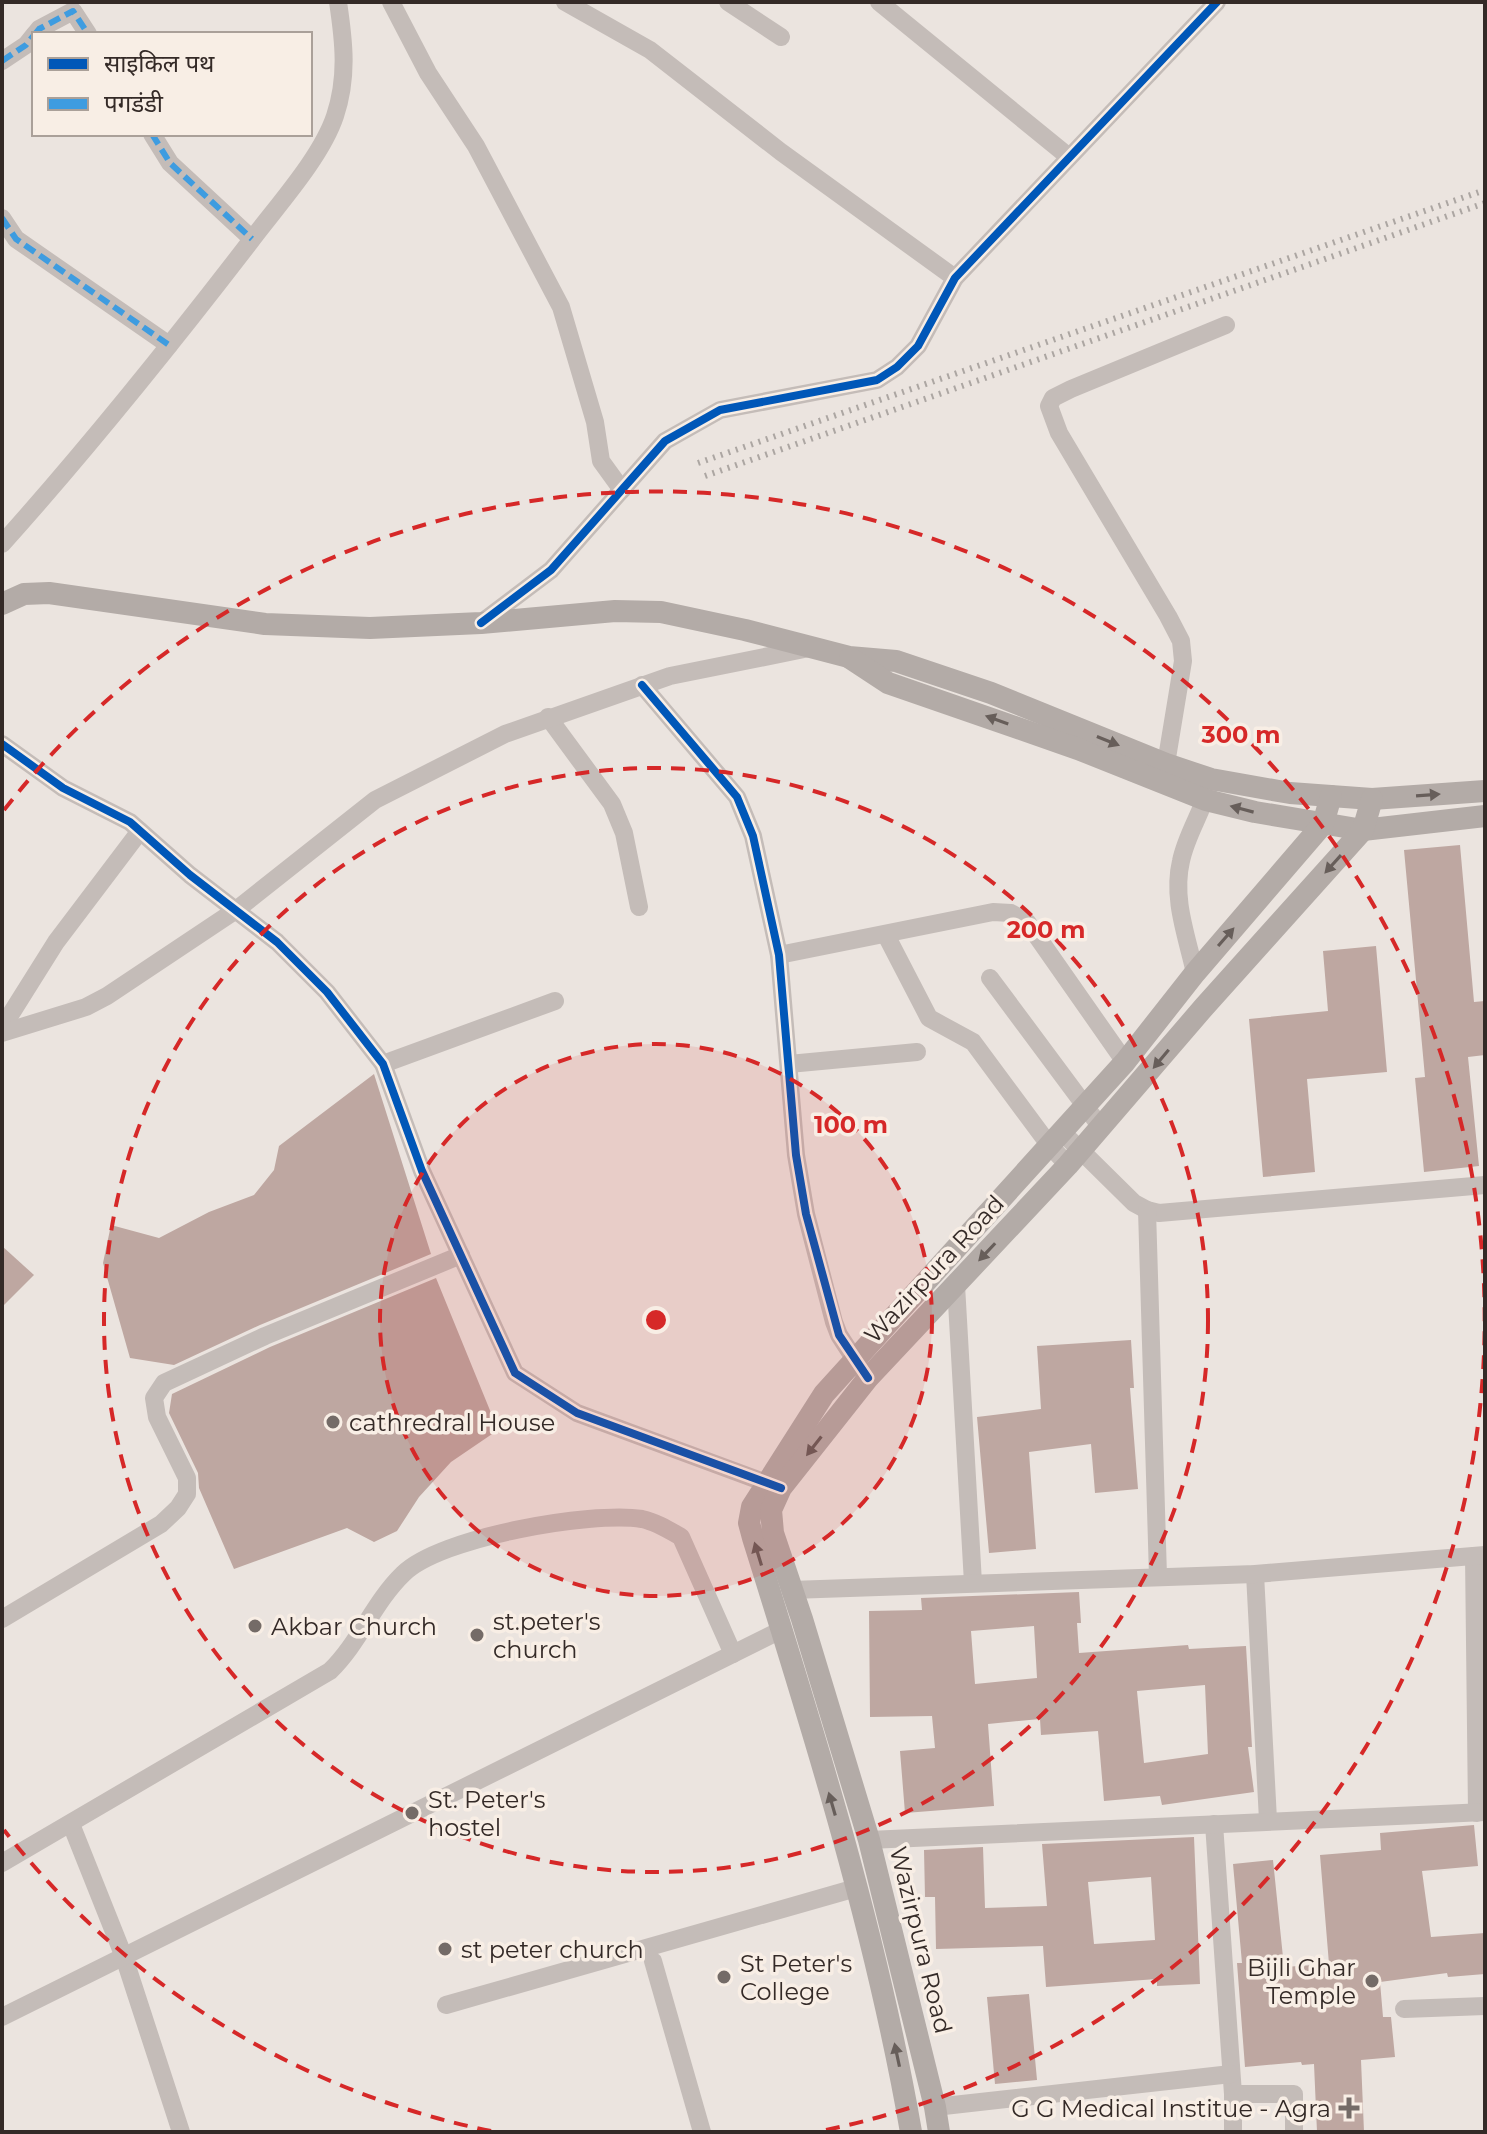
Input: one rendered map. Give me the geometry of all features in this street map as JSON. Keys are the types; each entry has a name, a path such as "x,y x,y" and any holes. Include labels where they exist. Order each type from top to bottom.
{"main road":[{"path":"3,600 24,594 49,593 265,624 370,628 481,623 615,611 661,612 849,657 896,661 991,693 1166,764 1255,812 1363,830 1485,816"},
{"path":"849,657 888,683 1078,749 1208,789 1372,799 1485,791"},
{"name":"Wazirpura Road","path":"911,2132 885,1996 749,1523 752,1507 774,1485 862,1370 1323,824 1331,796"},
{"name":"Wazirpura Road","path":"862,1370 956,1285 1139,1085 1204,1007 1363,830 1372,799"},
{"name":"Wazirpura Road","path":"774,1485 771,1510 773,1533 869,1840 939,2132"}],"street":[{"path":"2,544 85,452 298,179 329,131 345,68 338,2"},
{"path":"391,2 428,73 476,146 561,307 595,422 601,461 622,490"},
{"path":"565,2 650,50 781,152 955,278"},
{"path":"728,2 781,37"},
{"path":"879,2 1069,157"},
{"path":"481,623 551,570 665,441 720,410 877,380 897,367 918,346 955,278 1217,2"},
{"path":"36,32 73,11 87,32"},
{"path":"2,61 26,45 32,37"},
{"path":"153,136 170,163 252,239"},
{"path":"2,218 16,239 169,345"},
{"path":"1166,764 1183,661 1181,641 1059,433 1049,406 1053,398 1071,389 1226,325"},
{"path":"2,1030 86,1007 107,996 236,910 375,800 505,734 670,676 816,647"},
{"path":"642,685 737,797 753,836 779,955 796,1155 806,1214 834,1322 862,1370"},
{"path":"548,717 612,804 624,833 639,907"},
{"path":"2,744 63,788 130,822 190,875 277,942 327,992 383,1064 422,1171 515,1373 577,1413 774,1485"},
{"path":"1195,973 1178,900 1178,885 1181,859 1208,789"},
{"path":"2,1030 56,942 140,831"},
{"path":"779,955 993,912 1011,913 1022,917 1125,1062"},
{"path":"886,935 929,1018 973,1042 1073,1157 1147,1210 1172,1212 1485,1185"},
{"path":"990,978 1100,1126"},
{"path":"383,1064 555,1001"},
{"path":"789,1064 917,1052"},
{"path":"1147,1210 1158,1576"},
{"path":"2,1619 161,1524 178,1508 187,1494 187,1478 157,1417 154,1398 164,1383 265,1336 461,1255"},
{"path":"956,1285 973,1583"},
{"path":"2,1863 330,1671 343,1659 402,1575 416,1563 443,1550 542,1524 613,1518 644,1519 681,1537 733,1654"},
{"path":"791,1590 1255,1574 1479,1555 1481,1812 869,1840"},
{"path":"1255,1574 1268,1820"},
{"path":"2,2017 781,1630"},
{"path":"71,1824 124,1957 177,2131"},
{"path":"1214,1824 1233,2132"},
{"path":"446,2005 856,1888"},
{"path":"653,1961 702,2132"},
{"path":"1404,2009 1485,2006"},
{"path":"935,2107 1231,2074"},
{"path":"1233,2094 1294,2094 1294,2132"}],"building":[{"path":"1460,845 1474,1002 1485,1001 1485,1055 1468,1057 1479,1166 1424,1172 1415,1078 1425,1077 1404,850"},
{"path":"1376,946 1387,1072 1307,1079 1315,1172 1263,1177 1249,1019 1328,1011 1323,951"},
{"path":"374,1074 431,1254 260,1325 174,1365 130,1358 103,1263 111,1225 159,1238 209,1212 254,1195 274,1170 279,1146"},
{"path":"2,1246 34,1275 2,1307"},
{"name":"cathredral House","path":"436,1278 498,1430 451,1462 419,1497 397,1531 374,1542 347,1528 234,1569 199,1488 198,1473 169,1413 172,1394 270,1347"},
{"path":"1131,1340 1134,1388 1130,1388 1138,1489 1095,1493 1091,1444 1029,1452 1036,1549 989,1553 977,1417 1041,1409 1037,1346"},
{"path":"1079,1592 1079,1653 1188,1645 1189,1649 1246,1646 1252,1747 1248,1747 1254,1792 1162,1805 1160,1796 1104,1801 1098,1731 1041,1735 1040,1719 988,1724 994,1806 905,1813 900,1751 935,1748 932,1716 870,1717 869,1611 922,1610 921,1598","holes":["1034,1626 1037,1678 975,1684 971,1631","1205,1685 1208,1754 1144,1763 1137,1691"]},
{"path":"1474,1825 1478,1866 1422,1871 1431,1937 1485,1933 1485,1974 1448,1977 1447,1973 1380,1982 1383,2017 1391,2017 1395,2057 1361,2060 1364,2132 1317,2132 1314,2064 1302,2065 1301,2062 1245,2067 1237,1963 1242,1963 1233,1864 1273,1860 1284,1967 1329,1964 1320,1855 1381,1850 1380,1833"},
{"path":"1194,1837 1200,1984 1157,1986 1157,1979 1046,1987 1043,1946 936,1949 935,1897 925,1897 924,1850 983,1847 985,1908 1047,1906 1042,1844","holes":["1151,1877 1155,1940 1094,1944 1088,1882"]},
{"path":"1029,1994 1037,2080 995,2084 987,1997"}],"railway":[{"path":"698,463 1485,190"},
{"path":"705,476 1485,203"}],"marked path":[{"path":"37,32 73,11 87,32"},
{"path":"2,61 32,38"},
{"path":"153,136 170,163 252,239"},
{"path":"2,218 16,239 169,345"}],"cycle path":[{"path":"481,623 551,570 665,441 720,410 877,380 897,367 918,346 955,278 1217,2"},
{"path":"642,685 737,797 753,836 779,955 796,1155 806,1214 839,1335 868,1378"},
{"path":"2,744 63,788 130,822 190,875 277,942 327,992 383,1064 422,1171 515,1373 577,1413 781,1488"}],"place":[{"name":"cathredral House","path":"333,1422"},
{"name":"Akbar Church","path":"255,1626"},
{"name":"st.peter's church","path":"477,1635"},
{"name":"St. Peter's hostel","path":"412,1813"},
{"name":"st peter church","path":"445,1949"},
{"name":"St Peter's College","path":"724,1977"},
{"name":"Bijli Ghar Temple","path":"1372,1981"},
{"name":"G G Medical Institue - Agra","path":"1349,2108"}]}
